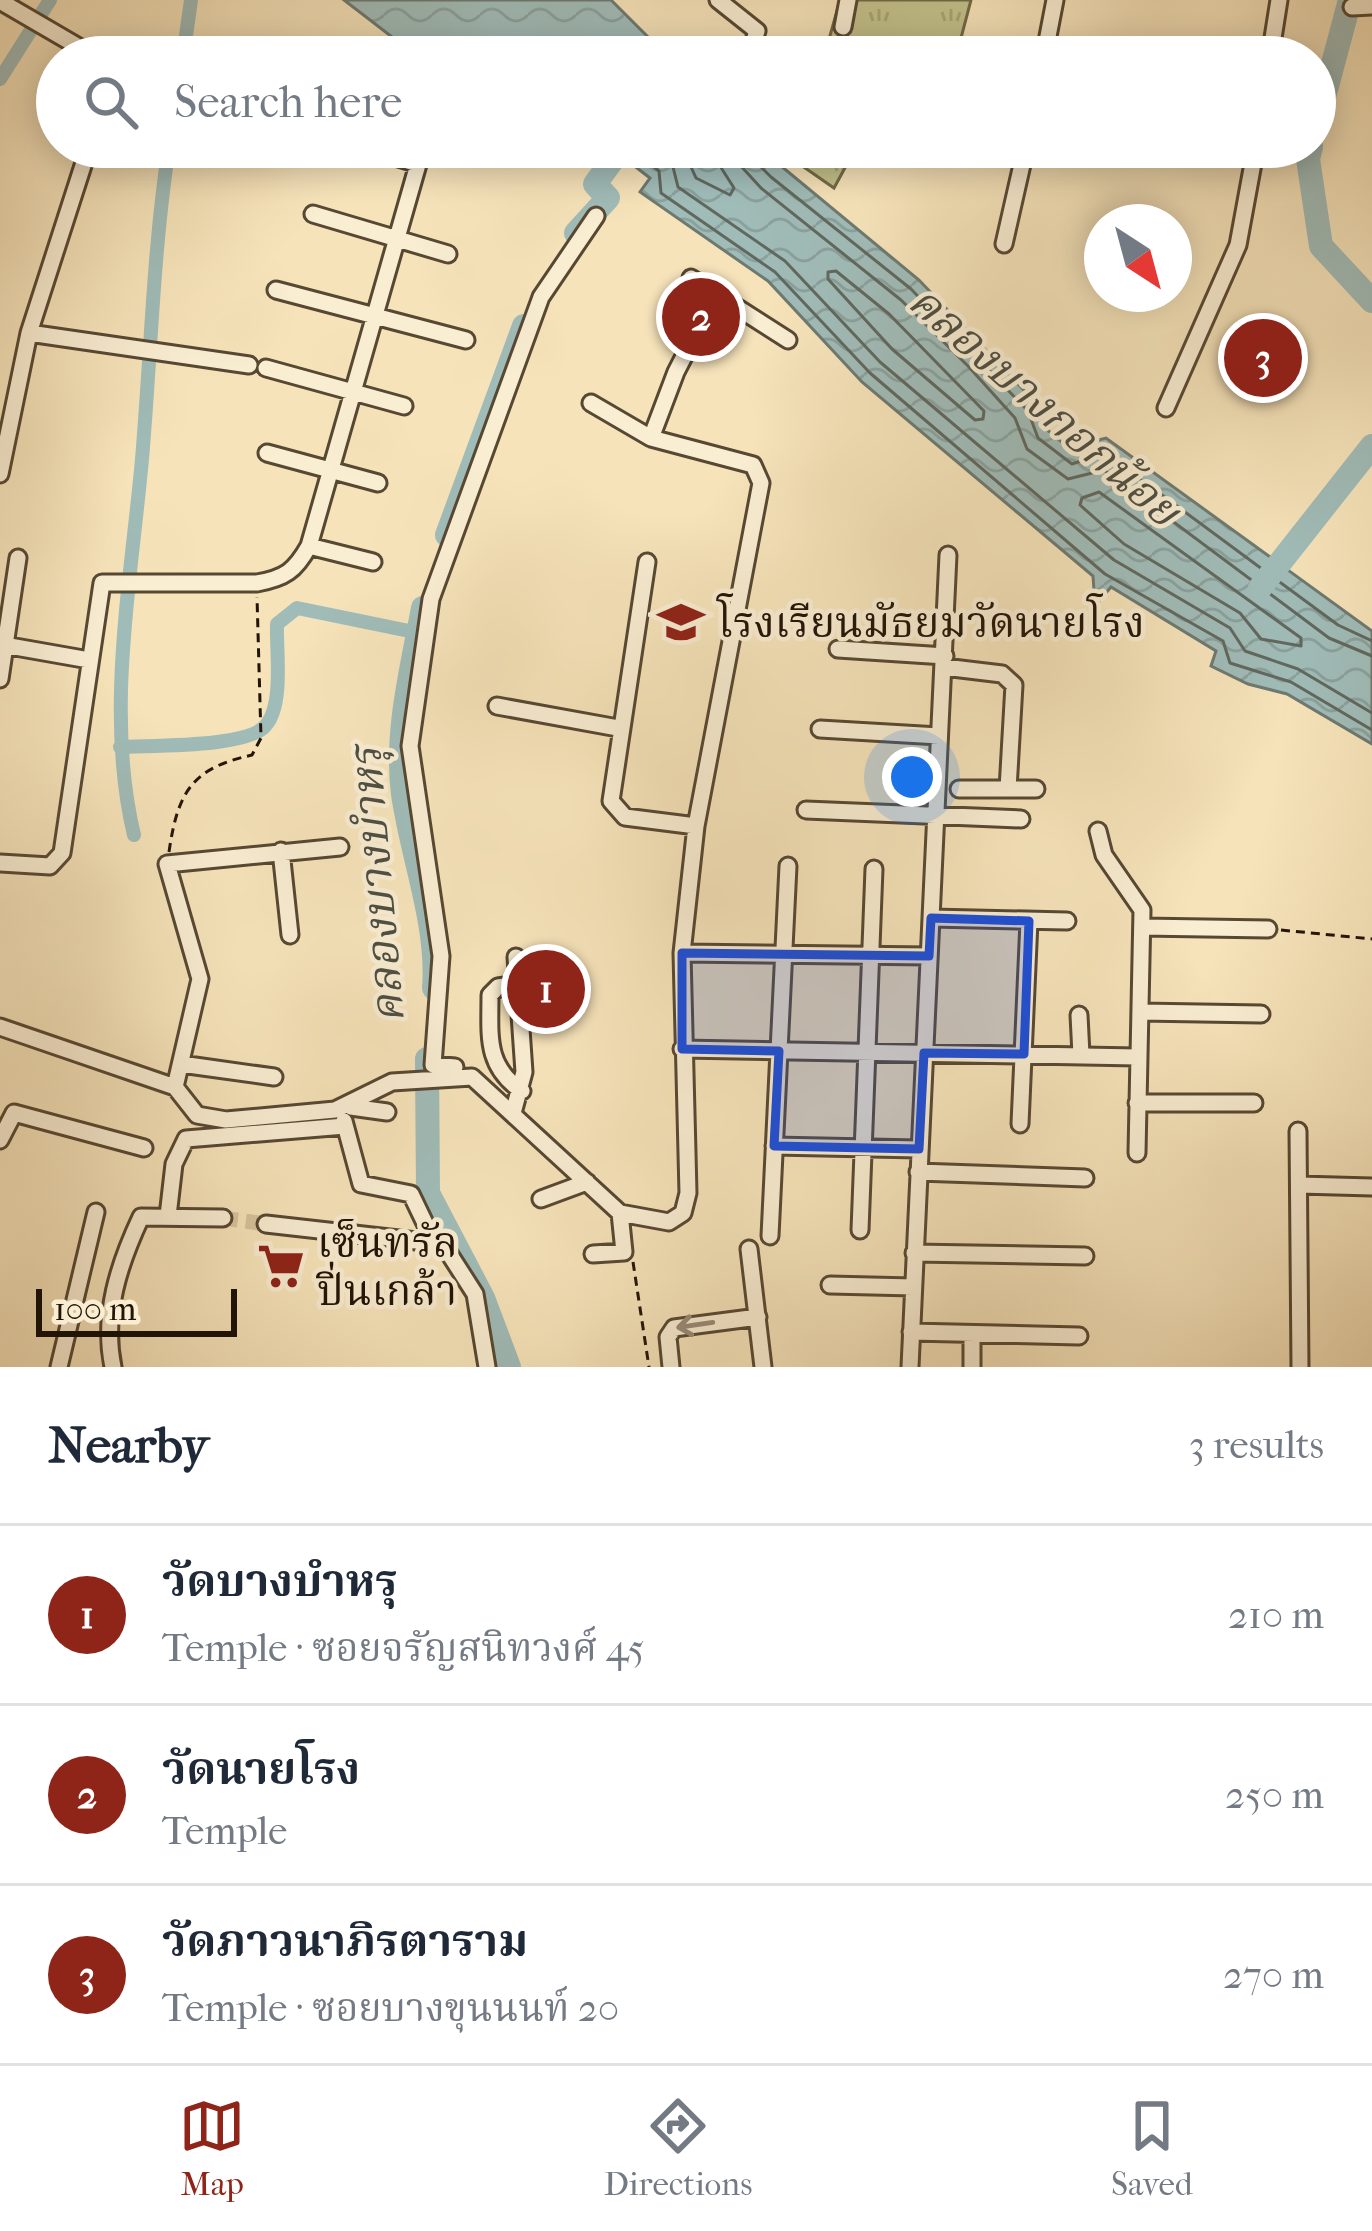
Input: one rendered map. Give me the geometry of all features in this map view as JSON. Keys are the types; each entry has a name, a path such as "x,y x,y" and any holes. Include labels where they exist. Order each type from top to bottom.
{"street":[{"path":"718,0 755,27 758,36"},
{"path":"843,27 848,0"},
{"path":"1048,36 1055,0"},
{"path":"1273,36 1279,0"},
{"path":"0,1 58,36"},
{"path":"1352,8 1372,6"},
{"path":"0,475 6,412 82,168"},
{"path":"0,863 50,866 62,853 102,583 257,583 289,575 309,546 417,168"},
{"path":"1004,244 1021,168"},
{"path":"1166,407 1238,245 1252,168"},
{"path":"314,214 448,254"},
{"path":"591,403 651,438 753,465 761,483 697,826 682,953 687,1205 669,1222 620,1213 470,1076 456,1067 433,1065 441,956 410,746 431,599 532,318 561,262 596,217"},
{"path":"691,278 788,340"},
{"path":"276,290 466,340"},
{"path":"651,438 676,372 716,294"},
{"path":"29,333 257,367 404,406"},
{"path":"267,454 378,483"},
{"path":"309,546 373,562"},
{"path":"910,1367 948,555"},
{"path":"0,679 18,557"},
{"path":"647,562 618,728 614,809 634,819 697,826"},
{"path":"4,645 89,660"},
{"path":"838,650 944,662 1013,679 1007,789"},
{"path":"497,706 618,728"},
{"path":"820,729 939,736"},
{"path":"959,789 1036,789"},
{"path":"806,810 1021,819"},
{"path":"1098,831 1104,856 1140,902 1137,1153"},
{"path":"175,1087 200,979 167,864 340,847"},
{"path":"280,851 290,935"},
{"path":"770,1236 788,866"},
{"path":"860,1230 874,869"},
{"path":"931,918 1067,921"},
{"path":"1020,1124 1028,921"},
{"path":"1142,927 1268,928"},
{"path":"682,953 929,956"},
{"path":"513,1113 523,1091 516,957"},
{"path":"518,984 498,987 490,995 490,1046 496,1069 523,1091"},
{"path":"1140,1012 1261,1014"},
{"path":"1079,1015 1082,1055"},
{"path":"0,1027 175,1087 190,1110 211,1118 387,1112"},
{"path":"682,1049 1137,1057"},
{"path":"182,1064 274,1077"},
{"path":"168,1216 174,1163 186,1139 345,1114 406,1080 470,1076"},
{"path":"1137,1103 1254,1102"},
{"path":"0,1140 14,1113 144,1148"},
{"path":"345,1114 362,1184 411,1194 434,1242"},
{"path":"1298,1131 1300,1367"},
{"path":"774,1146 920,1150"},
{"path":"919,1172 1085,1178"},
{"path":"541,1199 587,1183"},
{"path":"1299,1185 1372,1187"},
{"path":"58,1367 95,1212"},
{"path":"593,1254 624,1252 620,1213"},
{"path":"113,1367 108,1344 115,1282 141,1217 223,1218"},
{"path":"266,1224 434,1242 448,1248 476,1294 488,1367"},
{"path":"749,1249 764,1367"},
{"path":"914,1253 1085,1256"},
{"path":"830,1286 913,1287"},
{"path":"670,1367 670,1330 758,1317"},
{"path":"911,1332 1079,1336"},
{"path":"971,1334 972,1367"},
{"path":"66,1337 69,1367"}],"path":[{"path":"167,864 194,778 208,765 252,755 261,738 257,583"},
{"path":"1268,928 1372,939"},
{"path":"633,1258 649,1367"}],"highlighted area":[{"path":"931,918 1029,921 1024,1054 924,1053 919,1149 774,1146 779,1051 682,1049 682,953 929,956"}],"green space":[{"path":"840,0 971,0 962,36 830,36"},
{"path":"805,168 845,168 834,188"}],"water":[{"path":"344,0 611,0 647,36 391,36"},
{"path":"637,168 783,168 919,280 1040,407 1045,428 1075,453 1086,443 1106,438 1372,631 1372,744 1287,694 1248,684 1211,666 1216,651 1111,587 1095,606 1093,576 862,382 768,281 640,192 650,178"}],"waterway":[{"path":"0,79 50,0"},
{"path":"186,36 191,0"},
{"path":"1336,52 1350,0"},
{"path":"134,835 121,742 123,648 166,168"},
{"name":"คลองบางบำหรุ","path":"576,233 608,198 595,184 607,168"},
{"path":"1309,168 1321,246 1372,301"},
{"name":"คลองบางบำหรุ","path":"447,535 524,326"},
{"path":"1260,588 1372,446"},
{"path":"120,747 221,742 266,725 277,691 277,624 297,608 419,633"},
{"name":"คลองบางบำหรุ","path":"423,608 406,700 401,771 433,940 434,988"},
{"name":"คลองบางบำหรุ","path":"427,1059 428,1193 483,1298 509,1367"}],"tunnel":[{"path":"223,1218 266,1224"}],"place":[{"name":"วัดนายโรง","path":"701,317"},
{"name":"วัดภาวนาภิรตาราม","path":"1263,358"},
{"name":"โรงเรียนมัธยมวัดนายโรง","path":"681,622"},
{"name":"วัดบางบำหรุ","path":"546,989"},
{"name":"เซ็นทรัล ปิ่นเกล้า","path":"281,1266"}],"water label":[{"name":"คลองบางกอกน้อย","path":"1045,405"}]}
